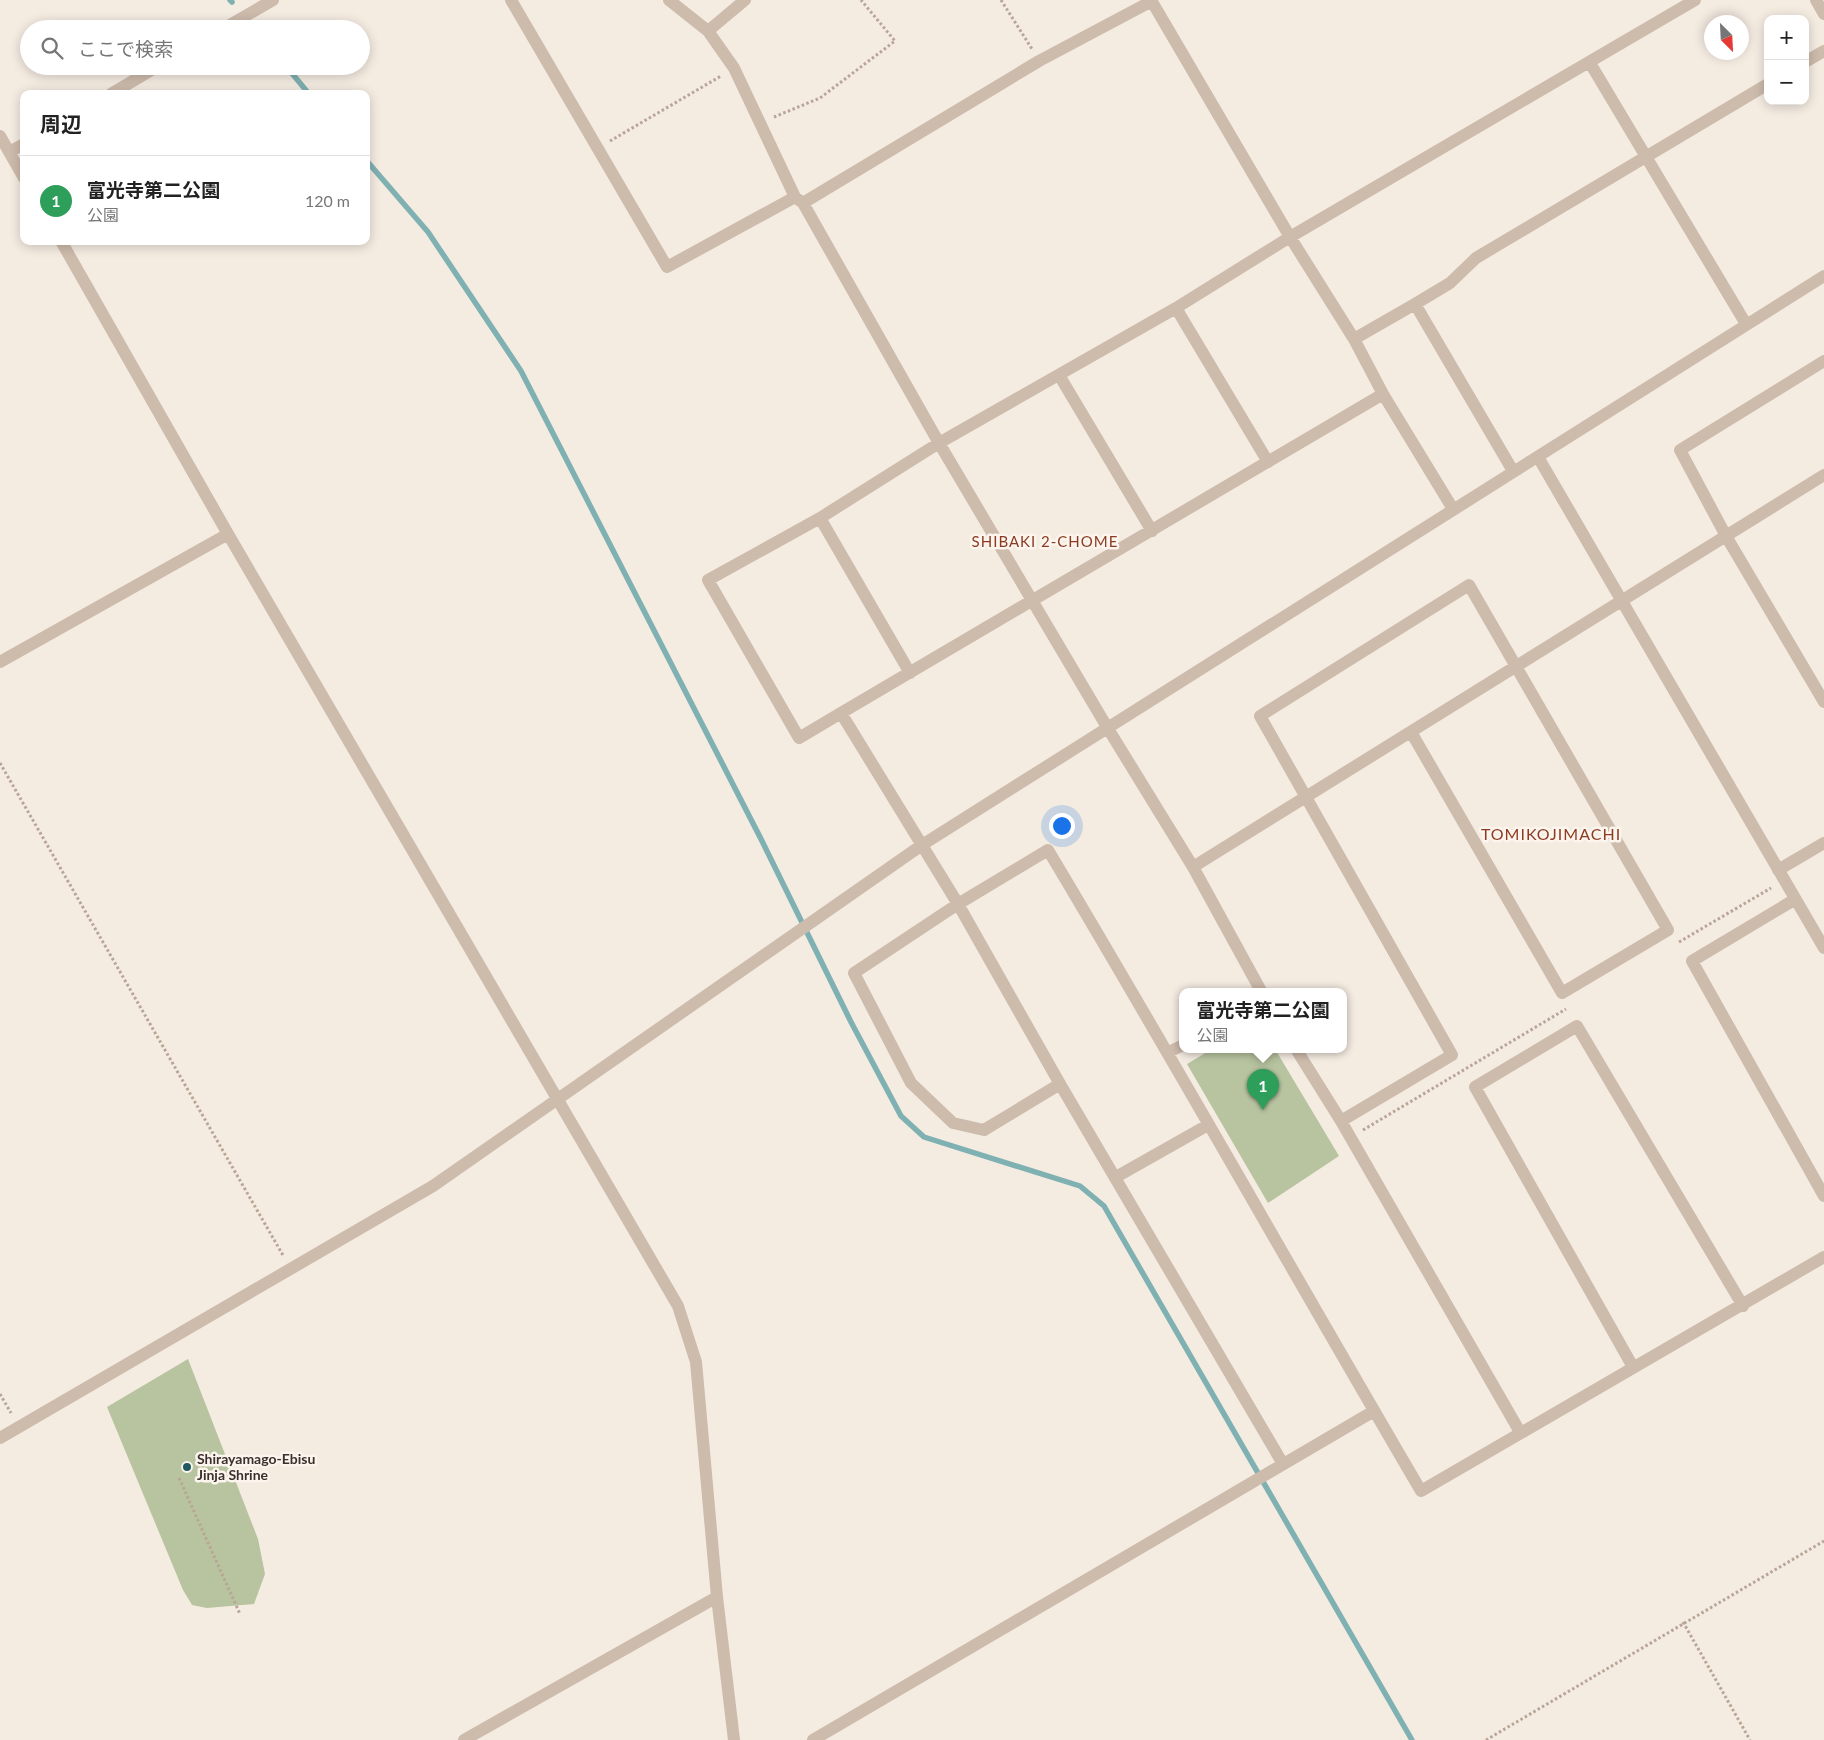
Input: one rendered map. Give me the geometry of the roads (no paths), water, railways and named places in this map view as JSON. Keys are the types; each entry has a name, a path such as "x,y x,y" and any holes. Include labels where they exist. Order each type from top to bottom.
{"street":[{"path":"239,20 273,0"},
{"path":"511,0 667,267 799,200 1038,60 1151,0 1290,236 1354,338 1383,394 1453,509"},
{"path":"670,0 708,30 734,68 759,124 799,200 1107,727 1193,867 1259,988"},
{"path":"708,30 745,0"},
{"path":"1383,394 1034,602 799,738 708,580 820,518 940,443 1176,308 1290,236 1590,63 1695,0"},
{"path":"1816,0 1824,14"},
{"path":"1808,60 1824,51"},
{"path":"1590,63 1746,324"},
{"path":"117,90 143,75"},
{"path":"1354,338 1450,283 1476,258 1764,86"},
{"path":"3,143 20,144"},
{"path":"3,143 20,171"},
{"path":"63,245 228,534 559,1098 678,1306 696,1362 717,1598 734,1740"},
{"path":"0,1438 433,1186 922,845 1512,471 1538,457 1824,276"},
{"path":"1415,304 1512,471"},
{"path":"1176,308 1268,462"},
{"path":"1824,361 1680,450 1726,536 1824,702"},
{"path":"1059,375 1152,531"},
{"path":"1538,457 1623,599 1794,900 1824,948"},
{"path":"1193,867 1824,475"},
{"path":"820,518 910,673"},
{"path":"0,662 228,534"},
{"path":"1341,1121 1452,1056 1260,716 1469,584 1668,930 1562,993 1411,732"},
{"path":"841,713 958,904 1279,1466"},
{"path":"1778,870 1824,843"},
{"path":"1060,1084 984,1130 953,1123 911,1083 854,973 958,904 1048,850 1169,1052 1208,1125 1421,1491 1633,1367 1743,1306 1824,1257"},
{"path":"1794,900 1692,961 1824,1196"},
{"path":"1633,1367 1476,1087 1577,1026 1743,1306"},
{"path":"1169,1052 1179,1046"},
{"path":"1298,1053 1341,1121 1520,1432"},
{"path":"1116,1178 1208,1125"},
{"path":"813,1740 1374,1411"},
{"path":"464,1740 717,1598"}],"waterway":[{"path":"293,75 306,90"},
{"path":"370,165 428,232 521,371 762,841 851,1022 901,1116 924,1137 1080,1186 1104,1206 1412,1740"}],"place":[{"name":"富光寺第二公園","path":"1263,1110"},
{"name":"Shirayamago-Ebisu Jinja Shrine","path":"187,1467"}],"district":[{"name":"SHIBAKI 2-CHOME","path":"1045,542"},
{"name":"TOMIKOJIMACHI","path":"1551,834"}]}
